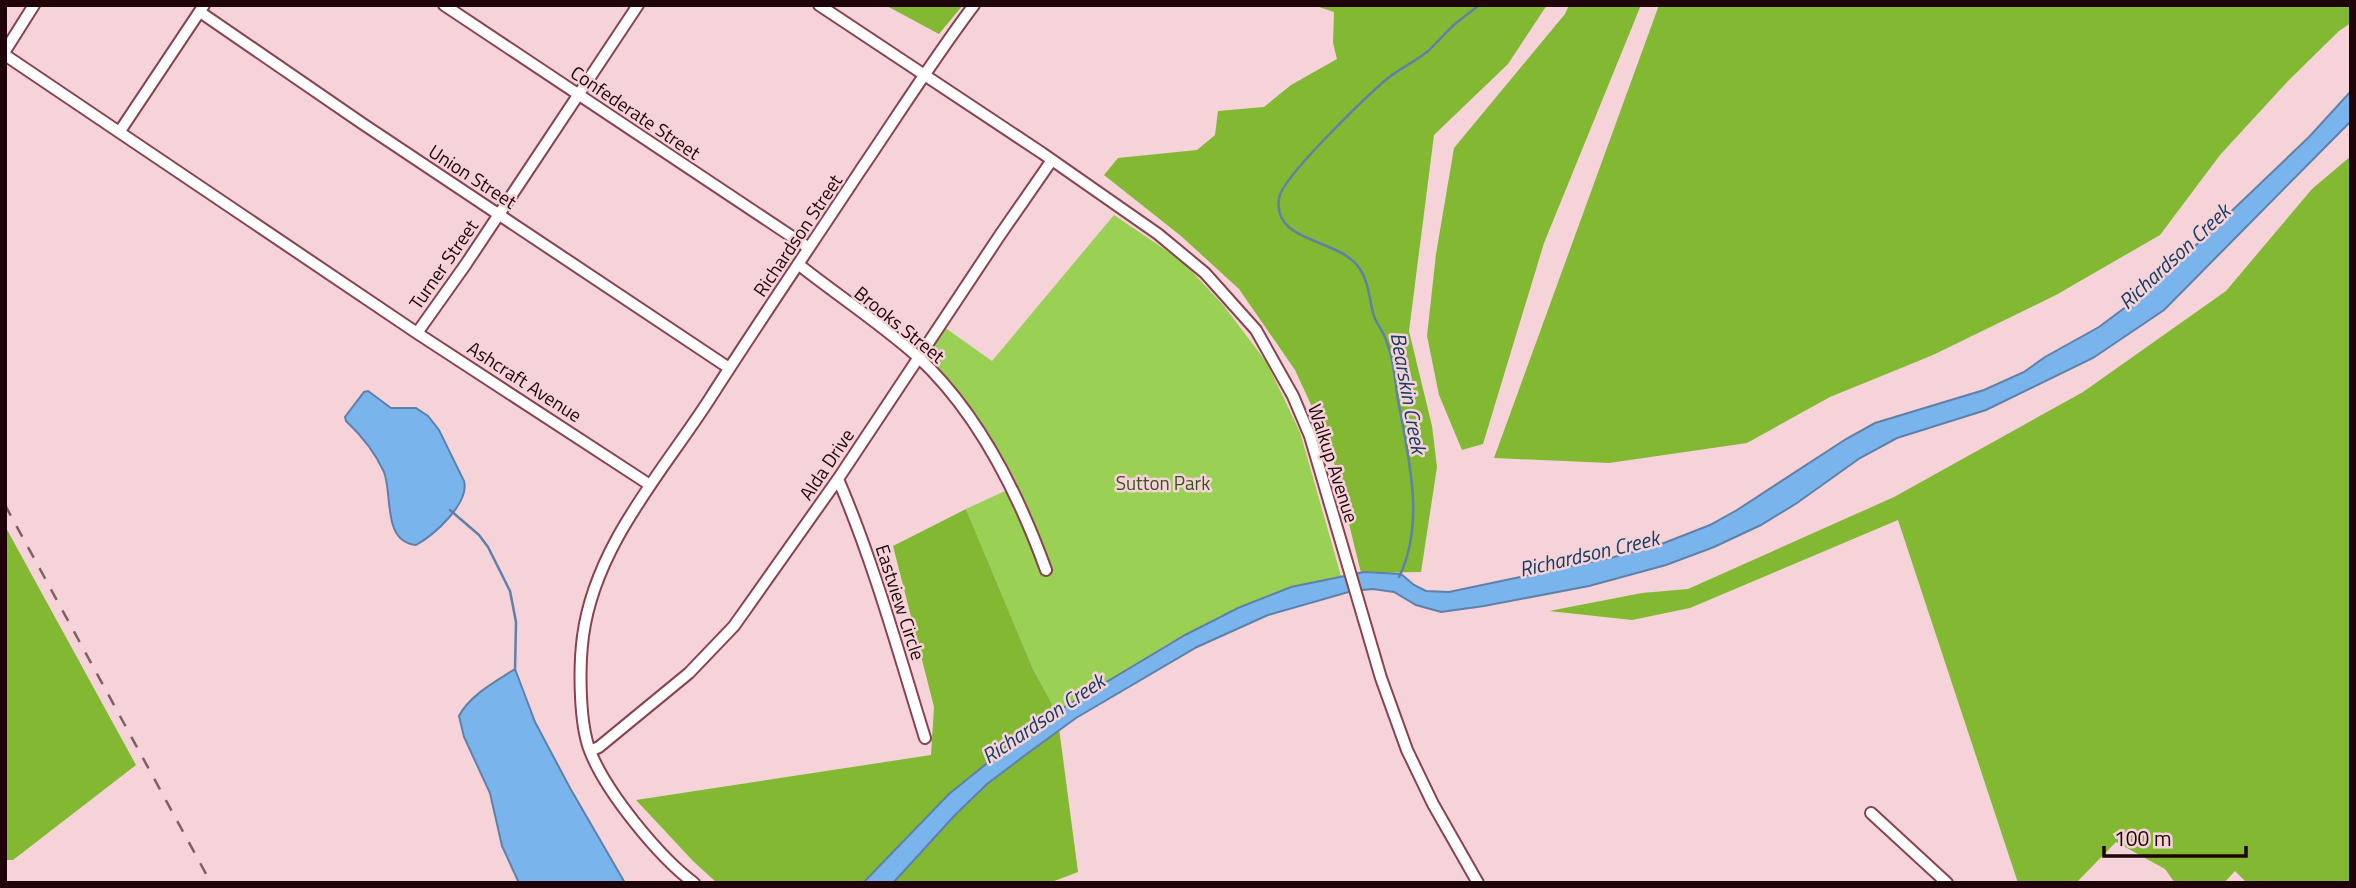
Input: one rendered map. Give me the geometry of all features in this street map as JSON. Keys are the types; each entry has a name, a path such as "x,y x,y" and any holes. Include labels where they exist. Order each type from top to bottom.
{"street":[{"path":"5,53 34,5"},
{"name":"Confederate Street","path":"444,5 808,248"},
{"name":"Turner Street","path":"417,333 638,5"},
{"name":"Walkup Avenue","path":"820,5 1158,234 1205,273 1256,330 1293,396 1310,436 1381,678 1407,750 1433,804 1478,883"},
{"name":"Richardson Street","path":"650,485 974,5"},
{"path":"120,131 202,9"},
{"name":"Union Street","path":"202,9 439,176 499,213 729,368"},
{"name":"Ashcraft Avenue","path":"5,53 417,333 650,485"},
{"name":"Alda Drive","path":"590,751 599,747 711,652 742,615 838,479 1052,160"},
{"name":"Brooks Street","path":"798,264 918,357 954,395 980,430 1016,499 1046,570"},
{"name":"Eastview Circle","path":"838,479 883,601 925,738"},
{"path":"650,485 611,550 594,589 583,634 579,677 590,751 620,802 655,847 694,883"},
{"path":"1871,813 1947,883"}],"green space":[{"path":"885,5 963,5 939,34"},
{"path":"1313,5 1547,5 1508,64 1434,135 1409,331 1432,426 1437,467 1421,572 1361,573 1330,446 1295,370 1239,289 1181,236 1104,175 1118,158 1197,150 1215,135 1218,111 1264,107 1291,85 1337,59 1333,43 1334,12"},
{"path":"1569,5 1641,5 1544,243 1483,444 1462,450 1439,395 1427,336 1436,254 1454,148 1565,14"},
{"path":"1659,5 2351,5 2351,23 2339,31 2288,81 2220,155 2160,235 2056,295 1933,355 1830,397 1747,443 1609,463 1494,458"},
{"path":"2351,156 2351,883 2247,883 2235,871 2224,883 2175,883 2165,869 2116,842 2076,883 2018,883 1898,520 1690,608 1632,620 1549,611 1642,593 1688,589 1894,497 2083,392 2226,291 2312,189"},
{"name":"Sutton Park","path":"1114,215 1182,261 1224,306 1267,363 1300,432 1341,576 1276,593 1215,619 1057,713 1033,669 966,509 1018,485 987,431 925,356 944,327 992,361"},
{"path":"966,509 1033,669 1057,713 1078,872 1049,883 717,883 636,800 931,755 934,707 893,546"},
{"path":"5,526 136,765 13,860 5,860"}],"water":[{"path":"2351,91 2351,121 2164,310 2093,358 1986,410 1897,438 1860,458 1761,525 1666,565 1589,586 1441,612 1416,605 1394,592 1373,589 1352,591 1268,615 1197,647 1076,718 987,784 893,883 863,883 949,794 1033,726 1185,635 1238,608 1291,587 1364,572 1401,574 1426,591 1449,592 1614,557 1664,543 1710,525 1737,510 1875,423 1984,390 2024,372 2099,327 2151,288 2309,137"},
{"path":"368,391 391,408 416,408 428,416 439,430 464,481 462,499 449,518 416,545 405,542 398,535 393,526 384,472 368,445 346,421 345,417 364,392"},
{"path":"515,669 535,722 625,883 519,883 502,846 490,793 464,737 459,716 476,695"}],"waterway":[{"name":"Bearskin Creek","path":"1399,577 1412,534 1412,489 1393,363 1385,337 1375,319 1366,281 1360,269 1338,251 1309,239 1286,224 1280,213 1279,198 1294,173 1363,101 1388,78 1428,51 1479,5"},
{"path":"450,510 479,535 488,547 510,591 516,622 515,670"}],"railway":[{"path":"5,505 211,883"}],"water label":[{"name":"Richardson Creek","path":"2174,256"},
{"name":"Richardson Creek","path":"1589,553"},
{"name":"Richardson Creek","path":"1043,718"}]}
